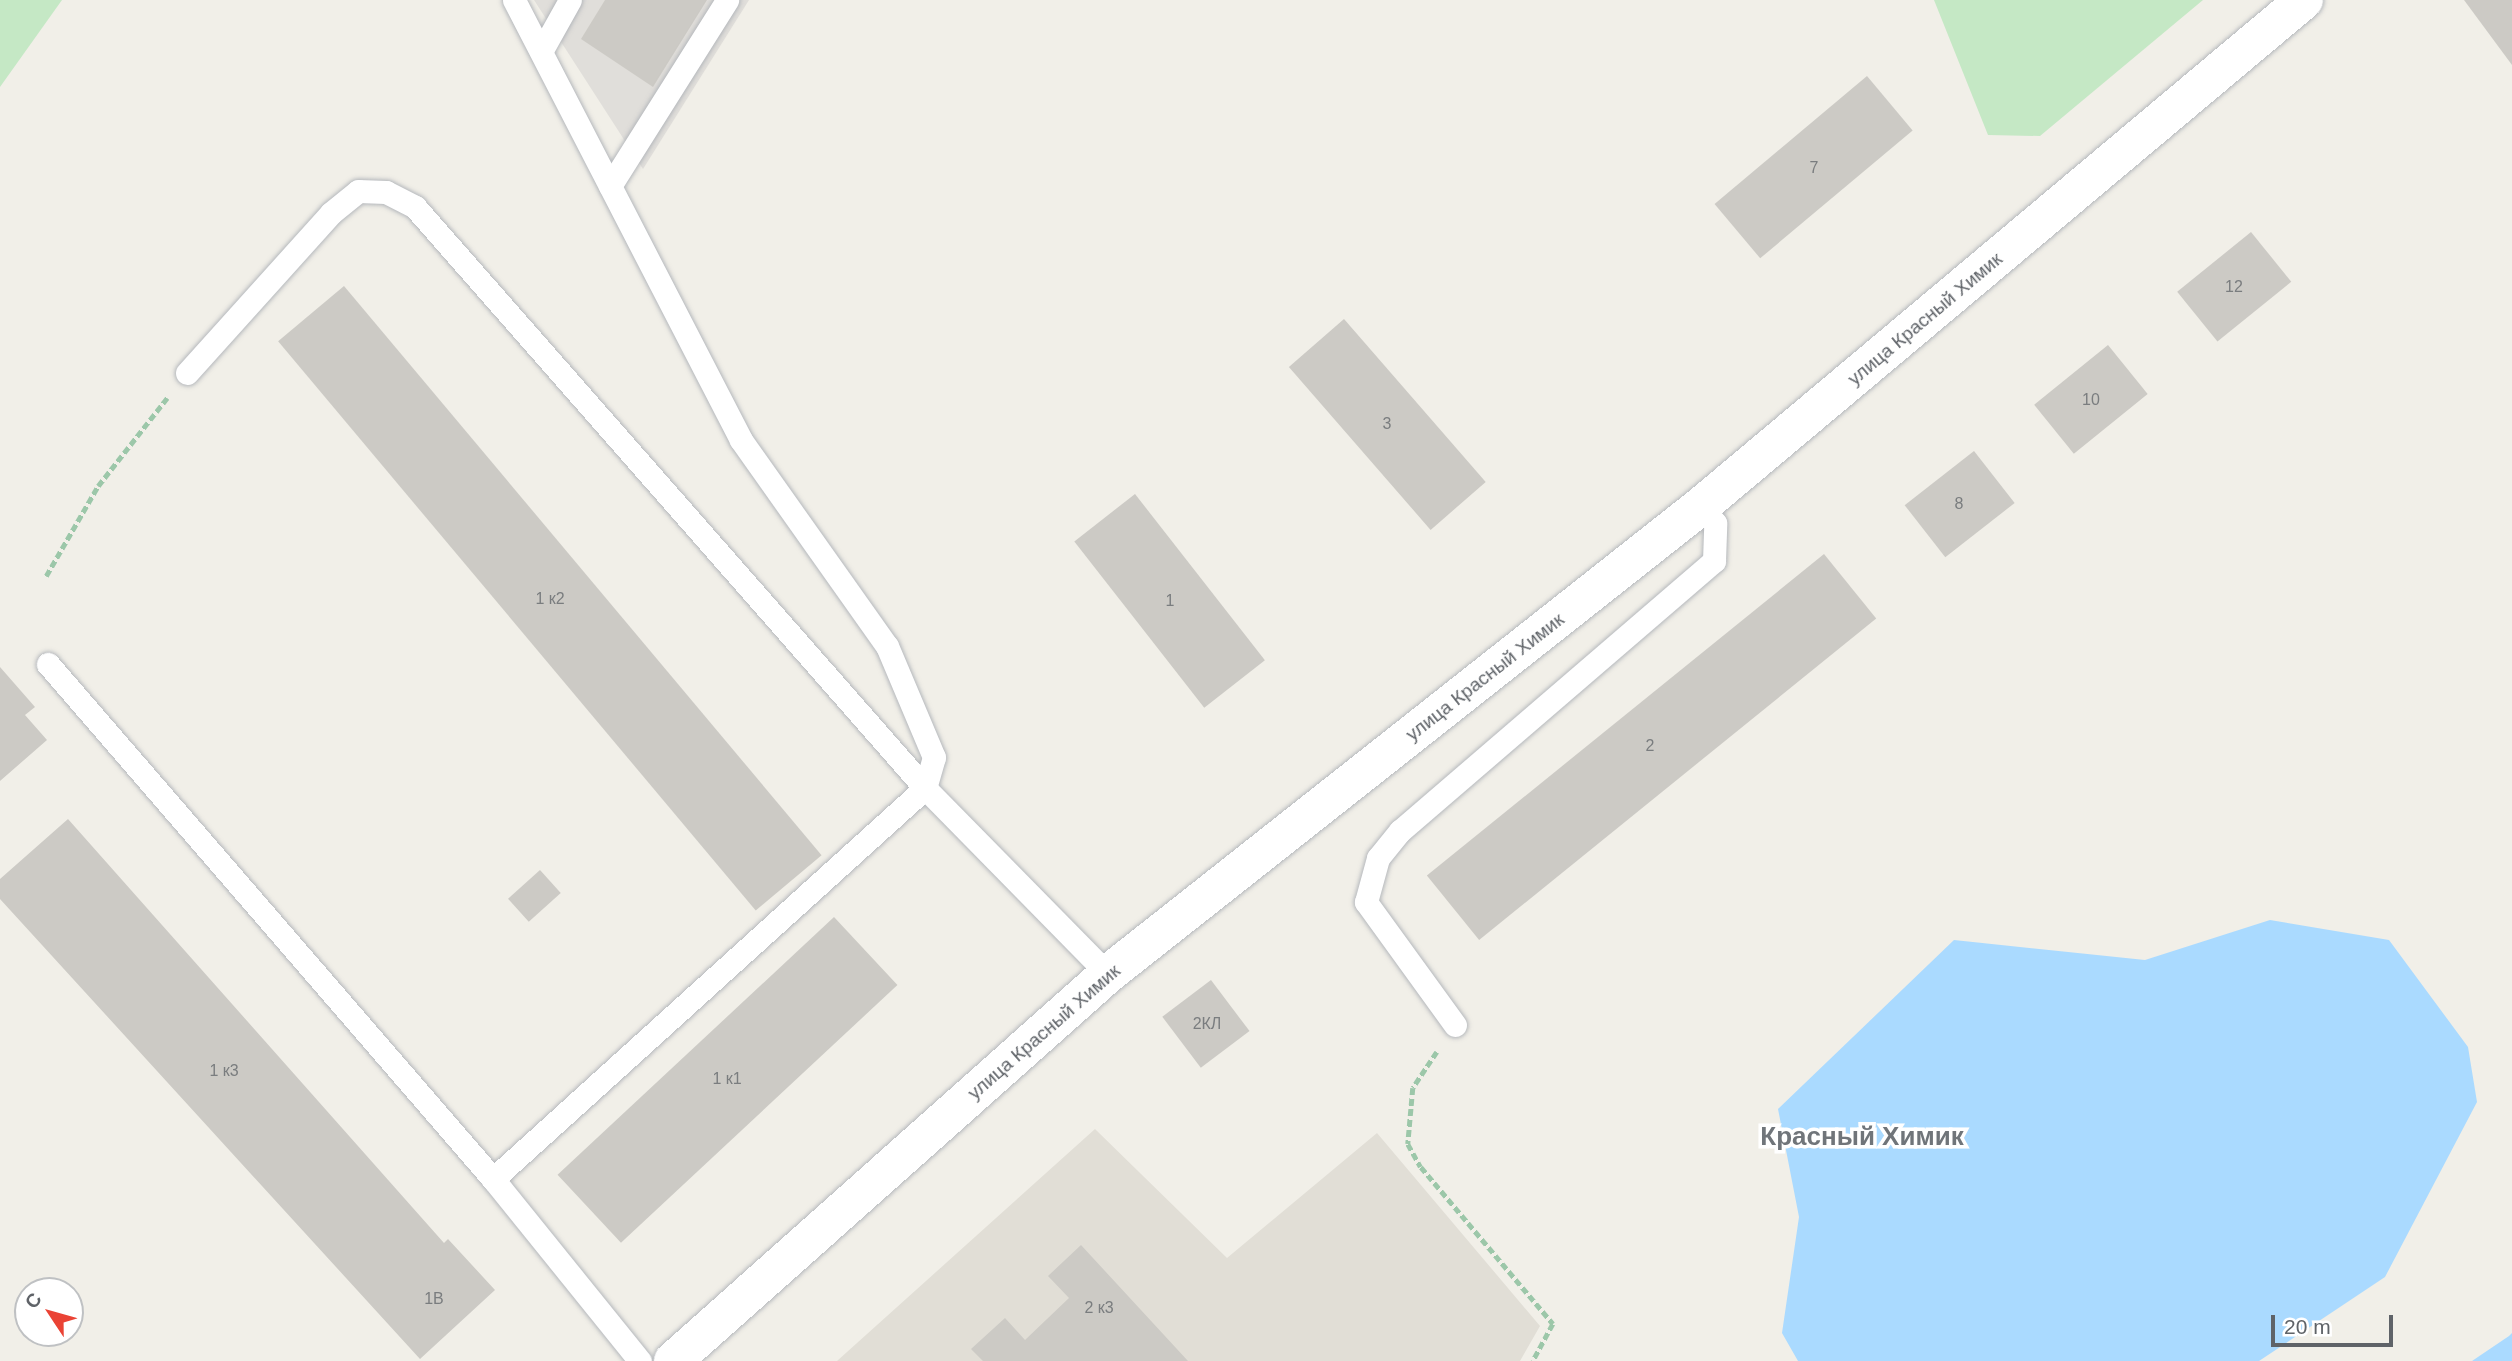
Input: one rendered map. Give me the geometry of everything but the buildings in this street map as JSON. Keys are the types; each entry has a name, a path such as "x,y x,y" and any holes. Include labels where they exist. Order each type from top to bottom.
{"street":[{"name":"улица Красный Химик","path":"673,1361 1108,974 1701,506 2304,0"}],"lane":[{"path":"493,1179 925,788 934,757 887,646 741,440 514,0"},
{"path":"542,50 570,0"},
{"path":"610,186 727,0"},
{"path":"187,373 331,213 358,191 386,192 415,207 925,788 1108,974"},
{"path":"1455,1025 1366,902 1378,858 1400,831 1714,561 1715,523 1701,506"},
{"path":"48,664 493,1179 640,1361"}],"path":[{"path":"46,576 98,486 187,373"},
{"path":"1455,1025 1413,1088 1408,1143 1421,1167 1553,1324 1533,1361"}],"shaded area":[{"path":"534,0 749,0 643,169"},
{"path":"1095,1129 1227,1258 1377,1133 1540,1326 1520,1361 837,1361"}],"green space":[{"path":"0,0 62,0 0,87"},
{"path":"1934,0 2203,0 2040,136 1988,135"}],"water":[{"path":"2270,920 2389,940 2468,1047 2477,1102 2385,1277 2259,1361 1798,1361 1782,1333 1799,1217 1778,1109 1954,940 2145,960"},
{"path":"2512,1333 2512,1361 2472,1361 2509,1336"}],"district":[{"name":"Красный Химик","path":"1862,1137"}]}
